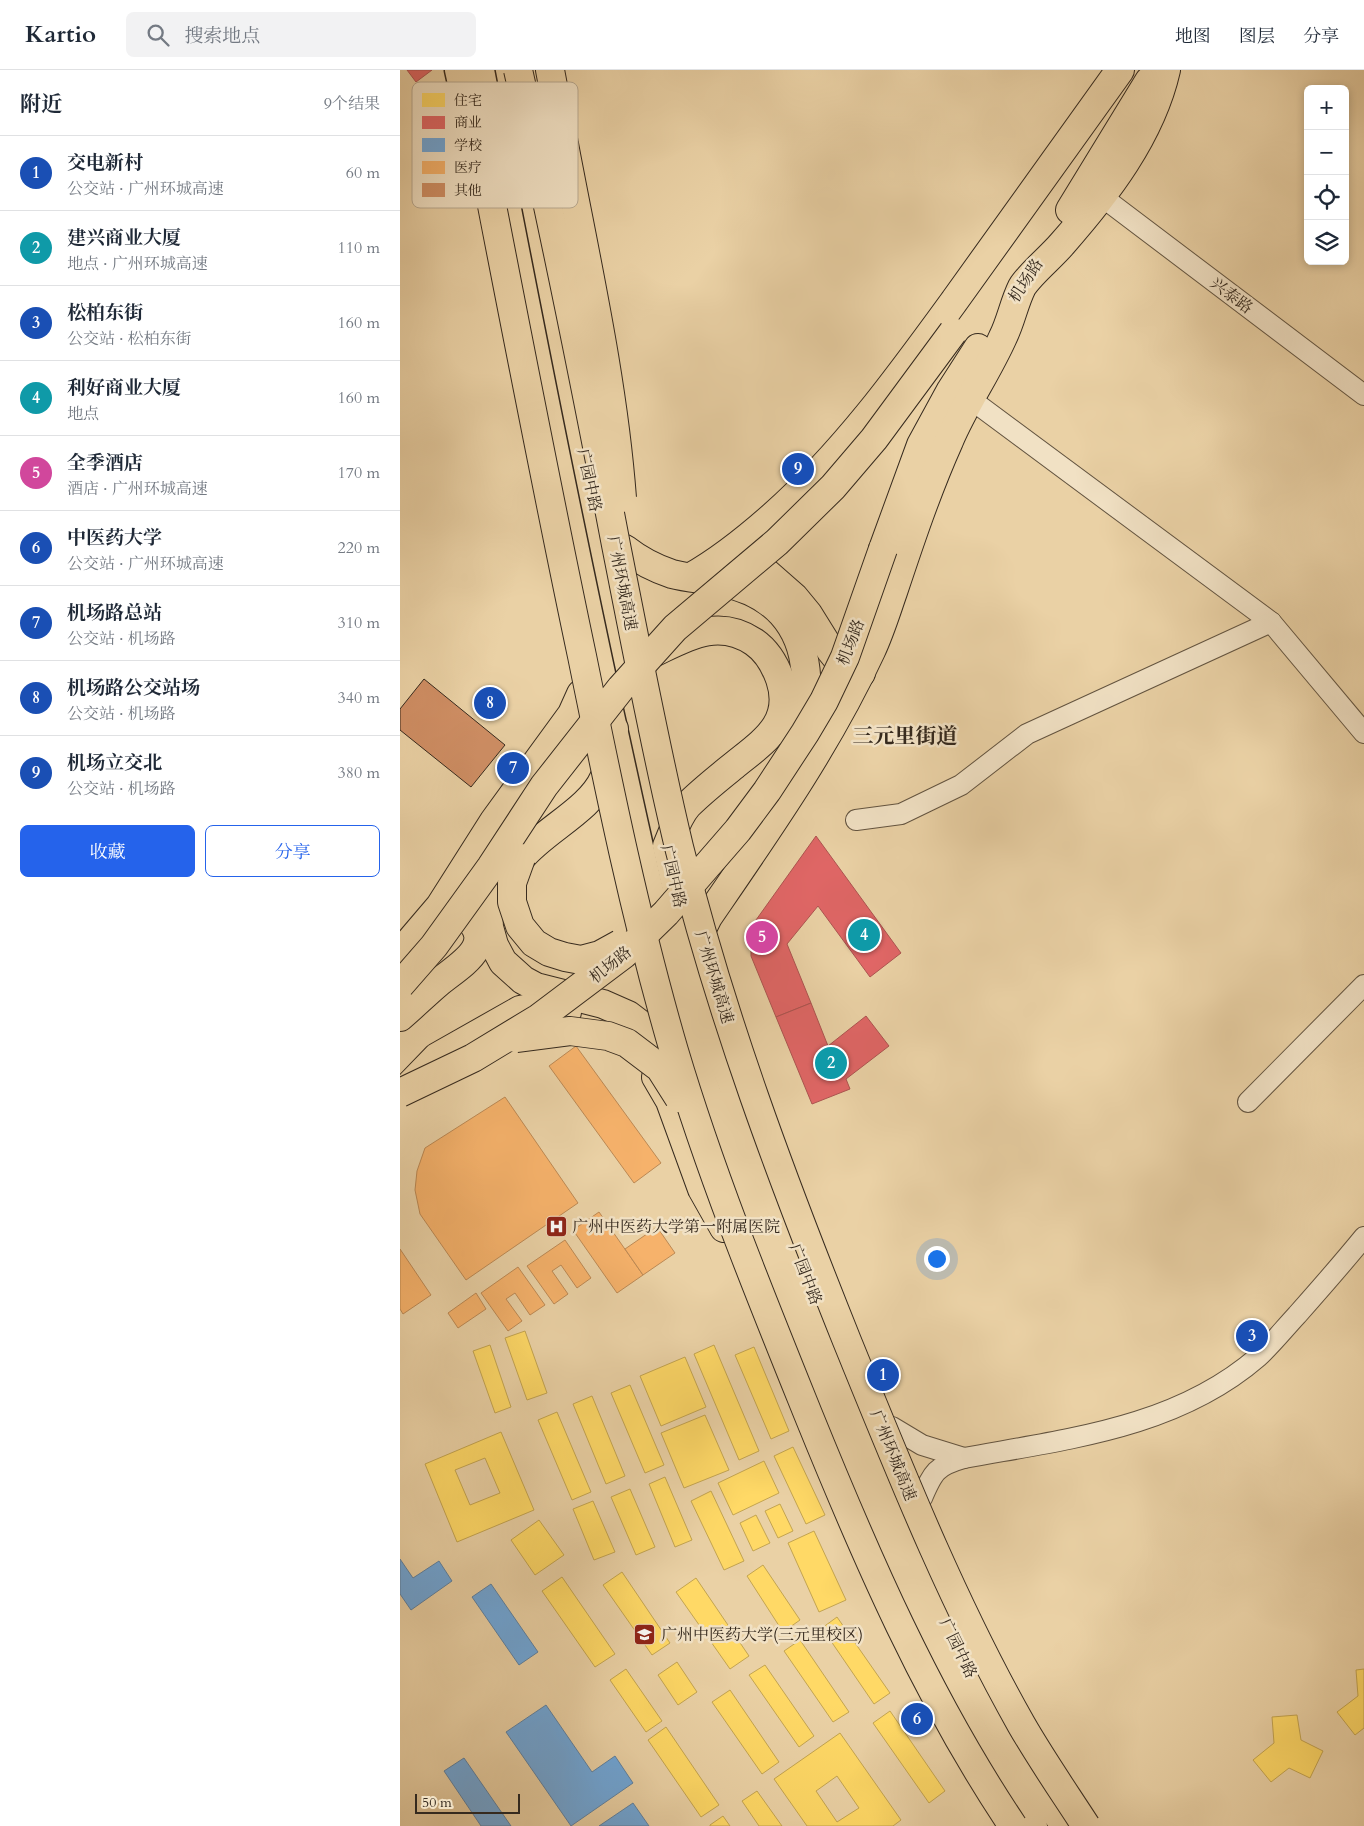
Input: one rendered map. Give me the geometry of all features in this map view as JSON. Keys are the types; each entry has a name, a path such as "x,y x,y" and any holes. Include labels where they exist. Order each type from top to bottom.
{"highway":[{"path":"1047,171 1069,119 1096,70"},
{"path":"691,577 737,547 796,495 852,436 930,335 1120,70"},
{"name":"机场路","path":"400,984 434,946 458,914 642,646 681,623 787,533 833,487 874,439 1061,181 1087,136 1120,70"},
{"name":"机场路","path":"400,1095 502,1041 539,1018 609,966 638,942 666,913 738,830 805,733 834,681 855,630 909,474 936,417 970,360 1023,286 1156,70"},
{"path":"697,977 699,940 708,917 806,773 861,673 882,627 898,577 945,450 969,398 1003,338 1023,286 1062,245 1101,196 1133,150 1155,104 1166,70"},
{"path":"494,208 543,465 636,912 676,1055 717,1181 769,1319 866,1552 897,1622 936,1700 1013,1826"},
{"name":"广州环城高速","path":"547,208 642,646 656,744 702,932 742,1064 796,1211 901,1474 957,1600 1022,1725 1086,1826"},
{"path":"560,208 616,430 642,646 712,630 739,634 755,643 770,658 782,684 783,710 780,721 772,734 686,807 667,846"},
{"path":"737,547 794,597 808,614 830,651 839,661 861,673"},
{"path":"625,549 638,560 673,574 737,586 753,592 776,607 790,624 800,642 807,684 805,712 785,763"},
{"path":"400,953 440,906 494,821 572,714 581,694"},
{"path":"614,729 610,762 600,785 581,807 531,846 521,858 512,884 512,902 520,926 534,943 549,952 581,960 590,959 615,947 666,913"},
{"path":"527,811 499,865 492,883 488,908 490,927 498,954 510,970 523,980 551,992 604,1004 628,1015 657,1037 670,1050 710,1100"},
{"name":"广园中路","path":"667,846 697,977 723,1058 757,1152 911,1541 937,1603 976,1682 1026,1768 1065,1826"},
{"path":"400,1017 436,984 471,957 478,944 479,936 476,928 464,914 451,907 440,906"},
{"path":"400,1095 437,1057 520,1010 530,1008 556,1009 586,1018 619,1038 640,1057 658,1080 673,1109 702,1189 724,1228"},
{"path":"502,1041 546,1033 570,1031 608,1036 627,1043 660,1068 679,1098 724,1228"},
{"name":"广园中路","path":"710,1100 828,1402 917,1618 954,1697 996,1770 1033,1826"}],"main road":[{"path":"487,208 558,577 572,639 581,694"},
{"name":"广园中路","path":"508,208 568,511 637,839 679,1008 710,1100"},
{"path":"492,240 508,208"},
{"name":"广园中路","path":"543,208 541,228 572,389 667,846"},
{"path":"558,208 587,344 625,549"},
{"path":"541,228 570,262"},
{"path":"572,389 587,344"},
{"path":"518,365 545,396"},
{"path":"594,498 625,549"},
{"path":"568,511 558,577 590,615 581,694"},
{"path":"708,917 748,1054 794,1179 844,1308 922,1498 958,1581 1012,1689 1055,1761 1098,1826"},
{"path":"757,1152 794,1179"},
{"path":"724,1228 834,1504 889,1626 955,1751 1001,1826"},
{"path":"746,1287 765,1244"},
{"path":"801,1262 844,1308"},
{"path":"781,1374 828,1402"},
{"path":"845,1375 866,1403 892,1427"},
{"path":"911,1541 922,1498"}],"street":[{"name":"兴泰路","path":"1101,196 1364,395"},
{"path":"969,398 1271,622 1364,733"},
{"path":"856,820 901,814 961,785 1027,734 1271,622"},
{"path":"1248,1102 1364,985"},
{"path":"922,1498 930,1479 945,1464 964,1458 1108,1431 1147,1420 1213,1389 1259,1356 1364,1237"},
{"path":"892,1427 922,1445 964,1458"}],"building: 住宅":[{"path":"525,1331 547,1393 527,1400 505,1338"},
{"path":"490,1345 511,1407 495,1413 473,1351"},
{"path":"714,1345 759,1451 739,1460 694,1354"},
{"path":"754,1347 789,1431 771,1439 735,1355"},
{"path":"685,1357 706,1407 661,1426 640,1376"},
{"path":"630,1385 664,1465 645,1473 611,1393"},
{"path":"592,1396 625,1476 606,1484 573,1404"},
{"path":"557,1412 591,1492 572,1500 538,1420"},
{"path":"705,1415 729,1470 684,1488 661,1433"},
{"path":"501,1432 534,1510 457,1542 425,1464","holes":["485,1458 500,1493 470,1505 455,1470"]},
{"path":"793,1447 825,1515 806,1524 774,1456"},
{"path":"764,1461 779,1493 733,1515 718,1483"},
{"path":"665,1477 692,1540 675,1547 649,1484"},
{"path":"630,1489 655,1547 636,1555 611,1497"},
{"path":"711,1491 744,1561 724,1570 691,1501"},
{"path":"593,1501 615,1552 594,1560 573,1509"},
{"path":"780,1504 793,1531 778,1538 765,1511"},
{"path":"756,1515 770,1543 753,1551 740,1523"},
{"path":"539,1520 564,1555 535,1575 511,1540"},
{"path":"814,1531 846,1600 819,1612 788,1543"},
{"path":"763,1565 800,1620 783,1632 747,1576"},
{"path":"622,1572 670,1643 652,1655 603,1585"},
{"path":"562,1577 615,1654 595,1667 542,1591"},
{"path":"696,1578 749,1656 730,1669 676,1592"},
{"path":"837,1617 890,1693 874,1704 822,1628"},
{"path":"800,1640 849,1712 833,1722 784,1651"},
{"path":"677,1662 697,1692 678,1705 658,1675"},
{"path":"765,1665 814,1736 799,1747 749,1675"},
{"path":"626,1669 662,1721 646,1732 610,1680"},
{"path":"1364,1669 1364,1728 1355,1735 1337,1712 1358,1696 1356,1670"},
{"path":"730,1690 779,1762 762,1774 712,1702"},
{"path":"890,1711 945,1791 929,1803 873,1723"},
{"path":"1297,1715 1301,1740 1323,1751 1310,1778 1289,1768 1271,1782 1253,1760 1274,1743 1272,1717"},
{"path":"666,1727 719,1805 701,1817 648,1740"},
{"path":"840,1733 901,1820 893,1826 807,1826 774,1779","holes":["837,1776 859,1808 837,1822 816,1791"]},
{"path":"757,1791 782,1826 759,1826 742,1801"},
{"path":"723,1816 730,1826 710,1826 710,1825"}],"building: 商业":[{"path":"407,70 432,70 416,82"},
{"path":"816,836 901,953 870,977 818,906 787,944 811,1003 776,1017 751,956 751,927"},
{"path":"811,1003 828,1046 866,1016 889,1046 846,1079 850,1089 812,1104 776,1017"}],"building: 学校":[{"path":"400,1559 413,1578 439,1561 452,1581 411,1610 400,1594"},
{"path":"491,1584 538,1652 519,1665 472,1597"},
{"path":"546,1705 592,1772 615,1756 633,1783 571,1826 506,1732"},
{"path":"464,1758 511,1826 481,1826 444,1771"},
{"path":"633,1803 649,1826 599,1826"}],"building: 医疗":[{"path":"576,1046 661,1163 634,1183 549,1066"},
{"path":"505,1097 578,1203 466,1280 420,1214 415,1190 417,1171 425,1148"},
{"path":"599,1212 643,1275 617,1293 573,1230"},
{"path":"657,1227 675,1253 643,1275 625,1249"},
{"path":"565,1240 591,1278 577,1288 561,1265 552,1271 568,1294 554,1304 527,1266"},
{"path":"400,1249 431,1295 403,1314 400,1309"},
{"path":"518,1267 545,1305 530,1315 515,1293 506,1299 522,1321 508,1331 481,1293"},
{"path":"476,1293 486,1309 458,1328 448,1313"}],"building: 其他":[{"path":"424,679 505,745 471,787 400,730 400,709"}],"place":[{"name":"机场立交北","path":"798,469"},
{"name":"机场路公交站场","path":"490,703"},
{"name":"机场路总站","path":"513,768"},
{"name":"利好商业大厦","path":"864,935"},
{"name":"全季酒店","path":"762,937"},
{"name":"建兴商业大厦","path":"831,1063"},
{"name":"广州中医药大学第一附属医院","path":"556,1226"},
{"name":"松柏东街","path":"1252,1336"},
{"name":"交电新村","path":"883,1375"},
{"name":"广州中医药大学(三元里校区)","path":"645,1634"},
{"name":"中医药大学","path":"917,1719"}],"district":[{"name":"三元里街道","path":"905,736"}]}
